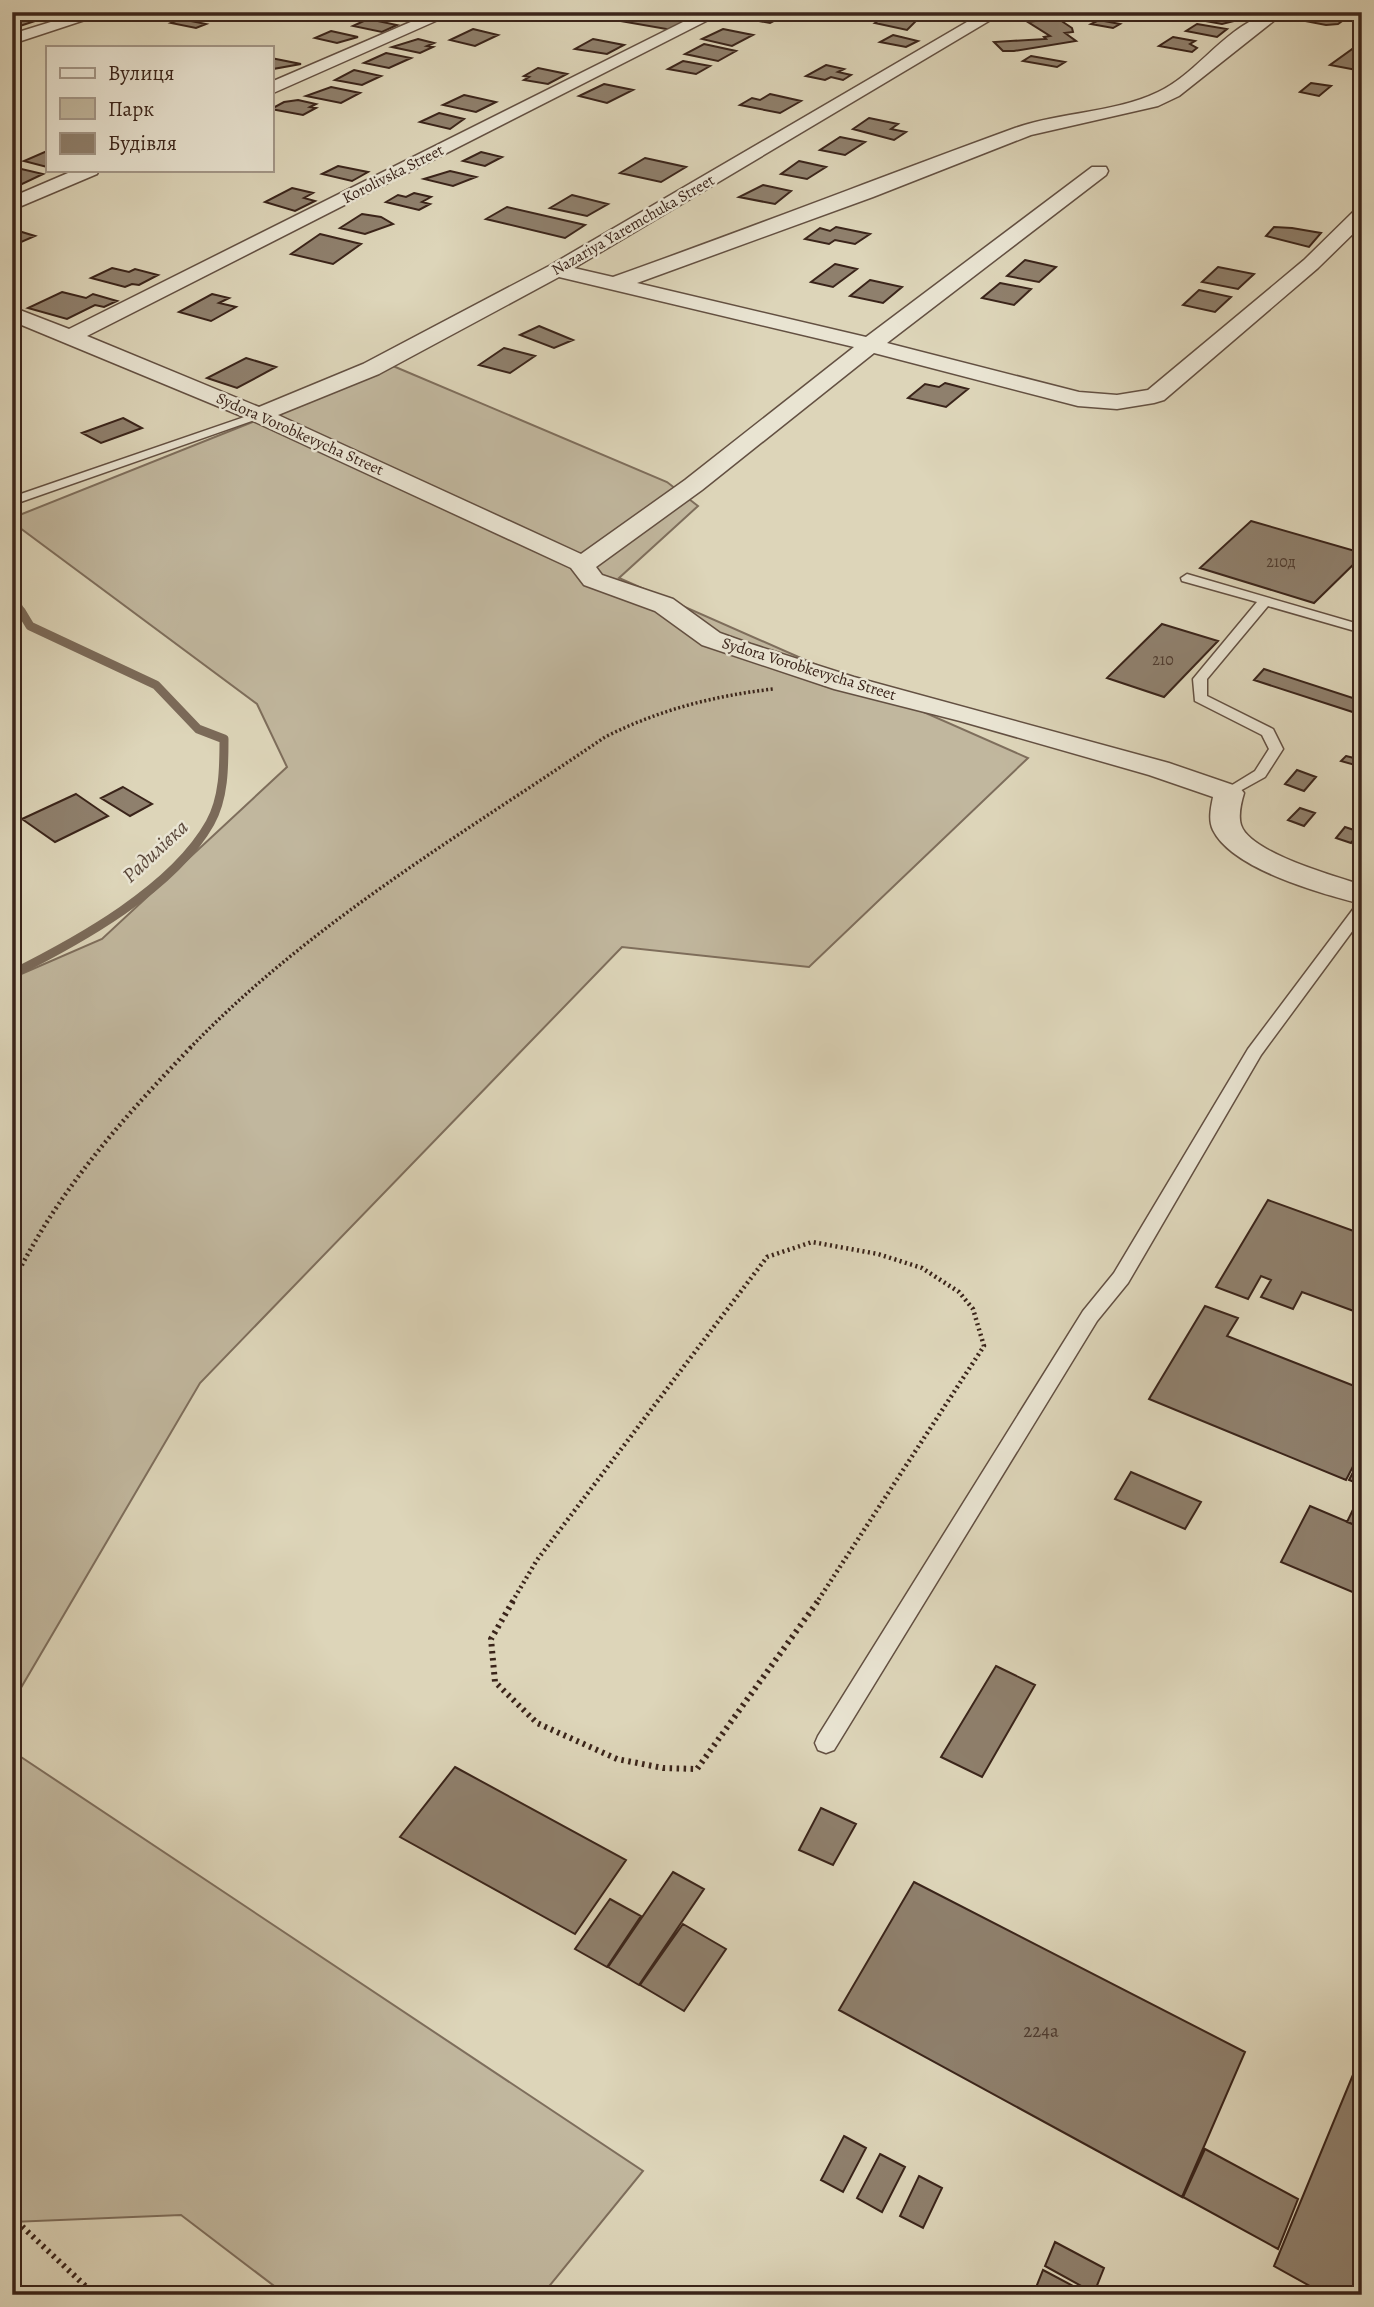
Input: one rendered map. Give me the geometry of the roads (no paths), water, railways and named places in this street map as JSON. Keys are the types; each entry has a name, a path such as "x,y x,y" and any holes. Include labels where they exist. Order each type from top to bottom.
{"street":[{"path":"12,39 101,12"},
{"path":"273,88 448,12"},
{"name":"Korolivska Street","path":"71,336 716,12"},
{"name":"Nazariya Yaremchuka Street","path":"259,415 370,369 556,270 996,12"},
{"path":"614,284 866,193 1025,131 1152,102 1173,92 1227,47 1277,12"},
{"path":"583,564 704,479 871,345 1099,171"},
{"path":"12,204 85,172"},
{"path":"556,270 871,345 1078,399 1105,404 1132,403 1156,395 1311,264 1362,214"},
{"name":"Sydora Vorobkevycha Street","path":"12,313 259,415 583,564 584,571 593,580 664,605 711,639 844,683 970,715 1159,769 1229,793"},
{"path":"1229,793 1225,813 1227,828 1235,841 1269,859 1362,895"}],"lane":[{"path":"12,501 259,415"},
{"path":"1187,578 1362,629"},
{"path":"1229,793 1260,774 1276,749 1268,732 1200,698 1200,679 1264,602"},
{"path":"826,1743 1090,1316 1121,1278 1254,1053 1362,907"}],"waterway":[{"name":"Радилівка","path":"12,603 18,605 22,612"},
{"name":"Радилівка","path":"12,974 66,946 122,911 173,870 194,847 215,813 221,793 224,760 224,739 198,729 156,685 30,626 21,611"}]}
